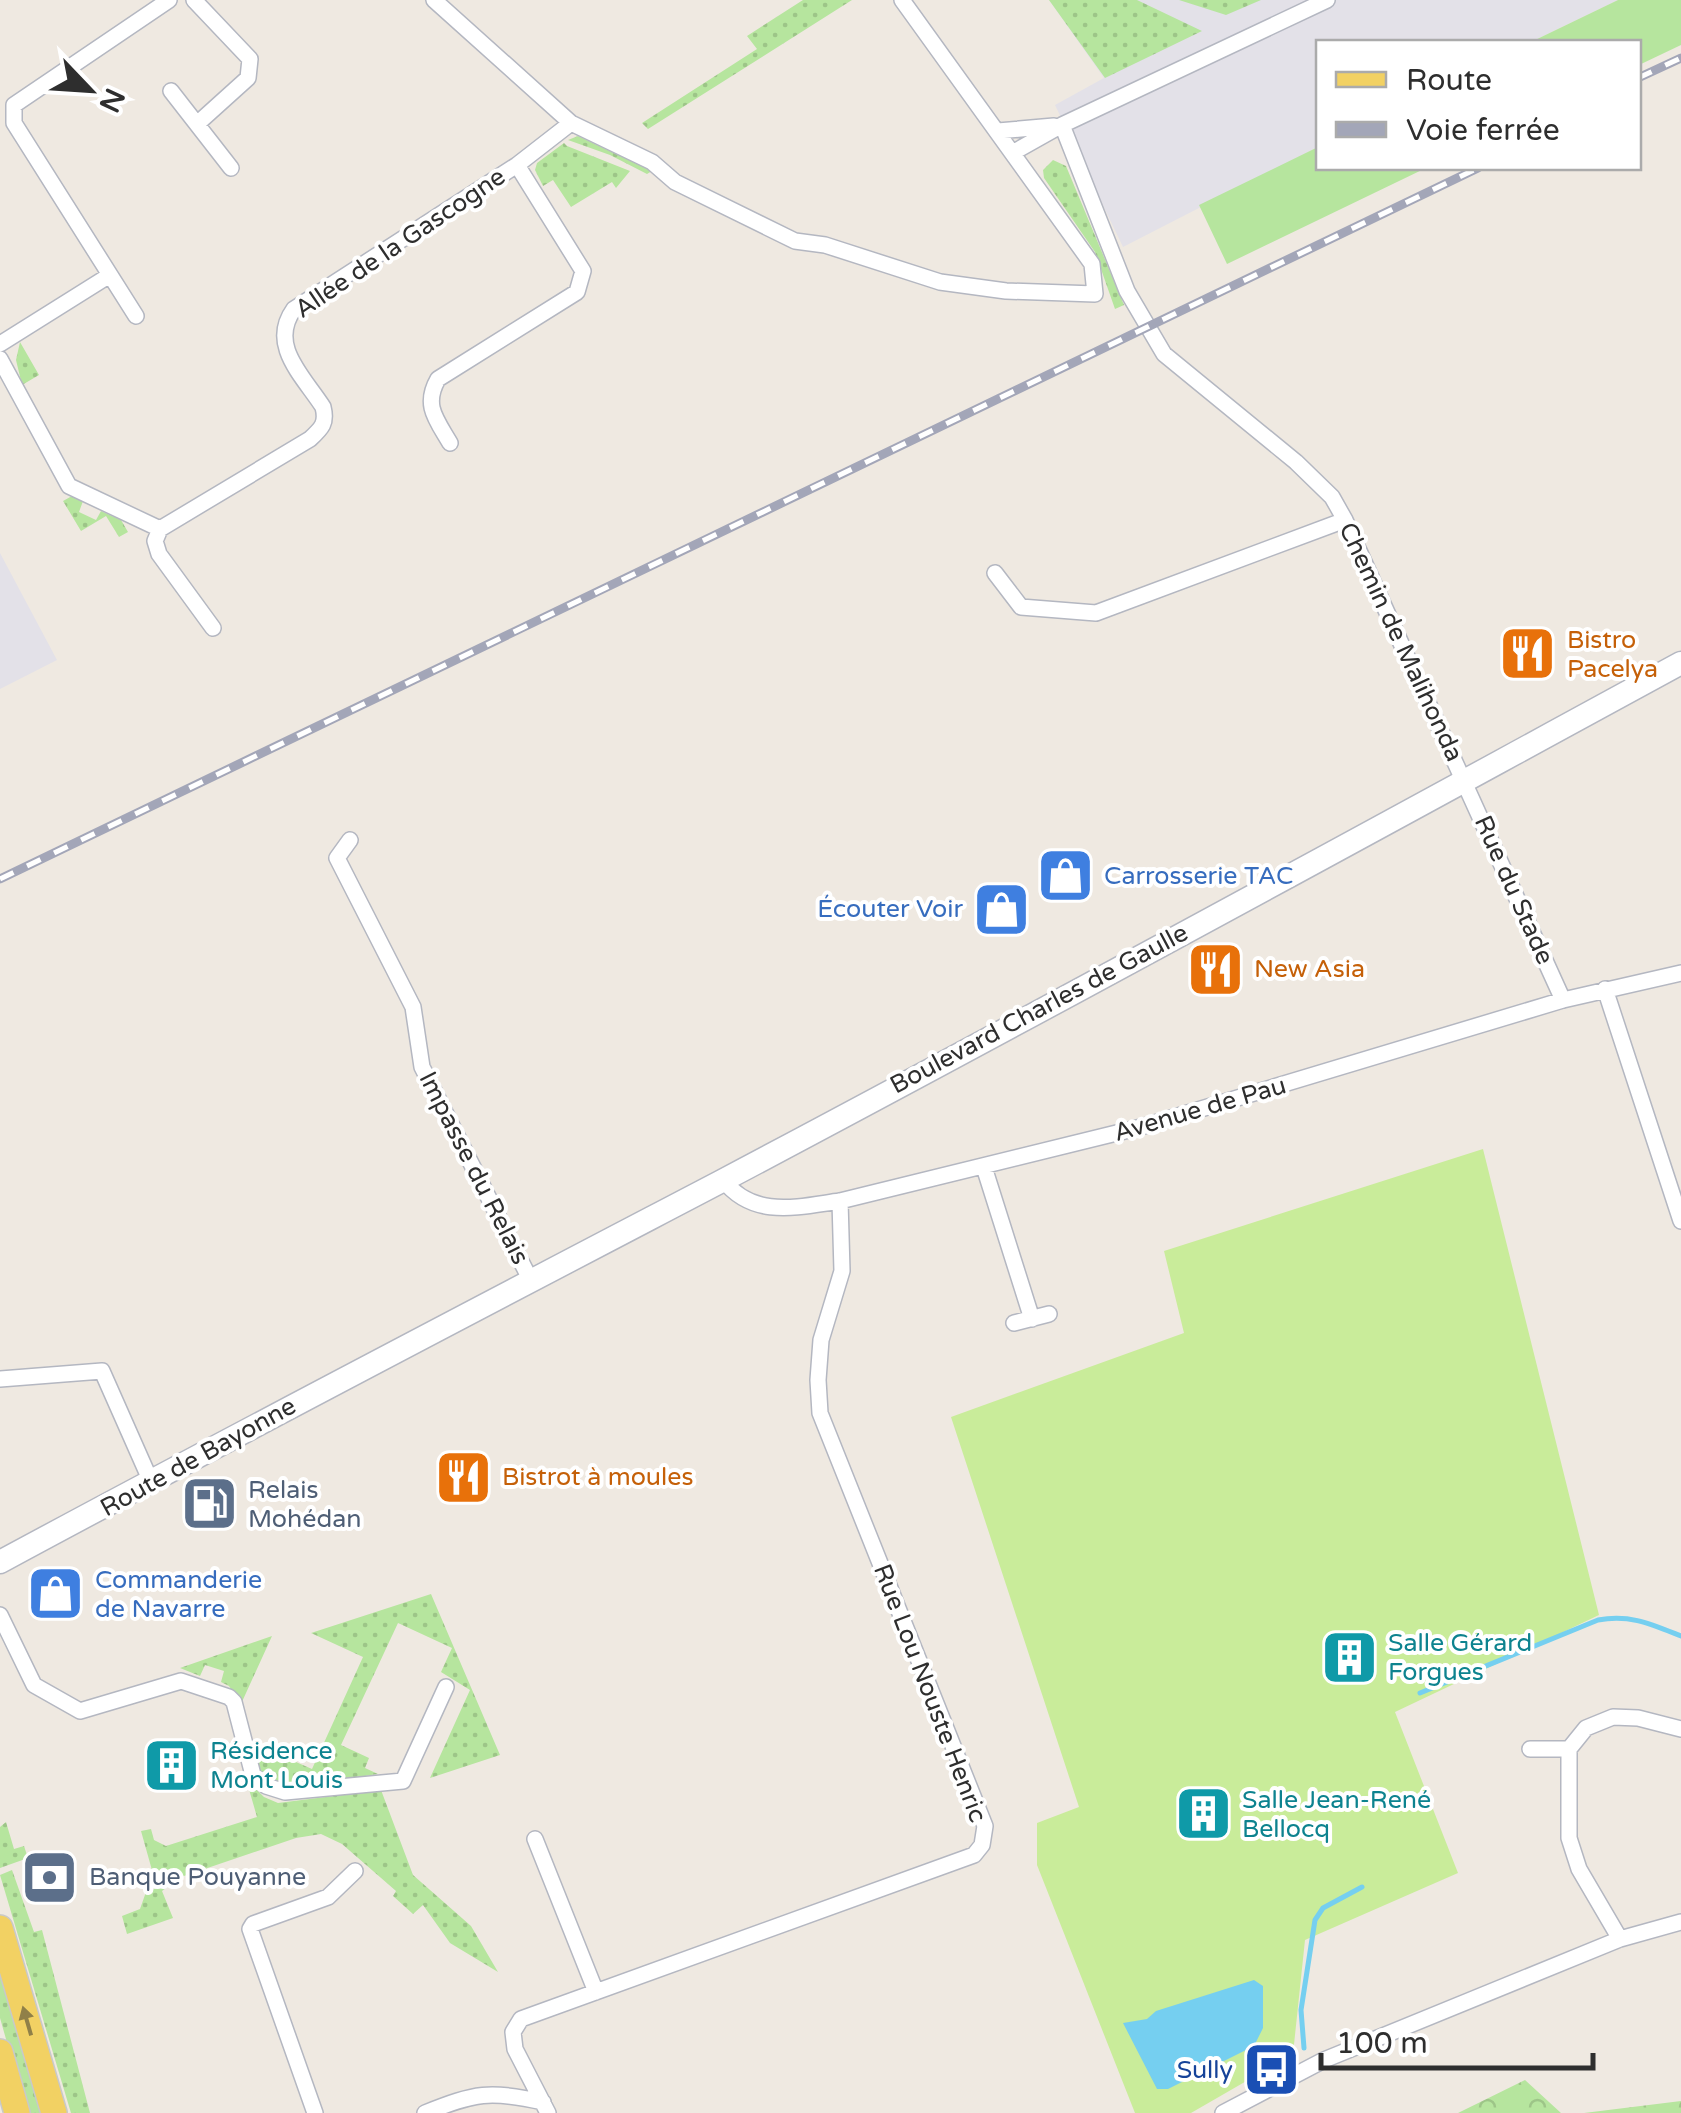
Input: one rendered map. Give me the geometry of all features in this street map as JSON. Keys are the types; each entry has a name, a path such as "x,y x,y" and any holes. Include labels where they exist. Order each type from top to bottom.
{"main road":[{"name":"Boulevard Charles de Gaulle","path":"395,1350 723,1180 1681,663"},
{"name":"Route de Bayonne","path":"0,1562 152,1484 395,1350"},
{"path":"0,1928 54,2113"},
{"path":"0,2052 17,2113"}],"street":[{"path":"136,316 14,123 14,106 170,0"},
{"path":"194,0 250,59 248,78 197,124"},
{"path":"434,0 571,123 652,162 675,182 796,241 825,245 940,282 1095,294 1092,264 902,0"},
{"path":"1014,152 1062,125 1327,0"},
{"path":"171,91 231,168"},
{"name":"Allée de la Gascogne","path":"160,529 322,428 326,418 323,407 284,348 285,321 294,310 518,166 571,123"},
{"path":"998,130 1062,125"},
{"name":"Chemin de Malihonda","path":"1062,125 1127,291 1164,354 1296,462 1332,498 1466,780"},
{"path":"450,443 429,407 430,392 438,378 578,292 583,279 583,272 518,166"},
{"path":"0,344 110,275"},
{"path":"0,359 69,486 160,529 155,540 159,554 213,628"},
{"path":"995,573 1021,607 1096,613 1345,520"},
{"name":"Rue du Stade","path":"1466,780 1563,1000"},
{"name":"Impasse du Relais","path":"350,840 336,858 412,1006 422,1067 530,1279"},
{"name":"Avenue de Pau","path":"723,1180 755,1206 793,1208 840,1201 1141,1127 1563,1000 1681,973"},
{"path":"1605,989 1681,1221"},
{"path":"984,1167 1032,1318"},
{"name":"Rue Lou Nouste Henric","path":"546,2107 515,2049 513,2032 521,2019 974,1855 982,1845 985,1826 820,1414 821,1340 842,1271 840,1201"},
{"path":"1014,1323 1050,1314"},
{"path":"0,1379 102,1371 152,1484"},
{"path":"0,1614 34,1685 80,1711 181,1681 230,1697 253,1774 266,1786 285,1792 403,1781 446,1687"},
{"path":"1620,1939 1579,1869 1569,1838 1569,1749 1586,1728 1613,1717 1638,1718 1681,1729"},
{"path":"1530,1749 1569,1749"},
{"path":"535,1839 596,1992"},
{"path":"316,2113 250,1929 253,1924 328,1897 355,1871"},
{"path":"1223,2113 1324,2060 1620,1939 1681,1922"},
{"path":"425,2113 469,2096 502,2093 546,2107"}],"shaded area":[{"path":"1049,0 1618,0 1535,40 1316,40 1316,148 1123,247 1055,105 1104,78"},
{"path":"0,553 57,660 0,689"}],"green space":[{"path":"803,0 852,0 648,129 642,123 757,49 747,36"},
{"path":"1049,0 1137,0 1202,31 1105,78"},
{"path":"1179,0 1261,0 1226,15"},
{"path":"1618,0 1681,0 1681,45 1641,64 1641,40 1535,40"},
{"path":"578,136 652,171 647,174 568,140"},
{"path":"564,143 630,171 616,188 612,182 571,207 553,180 543,186 535,170 537,163"},
{"path":"1316,148 1316,170 1422,170 1227,264 1199,205"},
{"path":"1053,160 1066,166 1124,305 1115,309 1095,252 1044,178 1043,170"},
{"path":"20,342 39,375 22,385 16,360"},
{"path":"72,496 83,501 79,512 96,520 101,511 121,520 128,532 119,537 106,516 81,531 63,501"},
{"path":"1483,1149 1599,1615 1395,1712 1458,1873 1305,1940 1293,2054 1191,2113 1135,2113 1037,1865 1037,1823 1079,1807 951,1417 1184,1333 1164,1251"},
{"path":"431,1594 500,1755 430,1778 470,1690 441,1672 452,1648 398,1623 341,1745 369,1758 365,1768 378,1774 306,1785 278,1784 266,1779 254,1754 257,1745 312,1769 363,1657 311,1633"},
{"path":"272,1636 241,1704 229,1686 221,1682 224,1671 205,1665 200,1676 180,1668"},
{"path":"246,1779 264,1797 278,1803 381,1790 413,1875 471,1926 498,1972 450,1943 423,1905 413,1914 393,1896 396,1891 342,1844 321,1834 296,1838 181,1877 162,1891 173,1918 127,1934 122,1916 140,1909 146,1892 157,1888 141,1831 151,1829 154,1840 166,1846 257,1817"},
{"path":"6,1822 14,1849 24,1846 28,1858 0,1868 0,1827"},
{"path":"12,1870 34,1932 42,1930 90,2113 71,2113 0,1875"},
{"path":"0,1959 44,2113 27,2113 0,2018"},
{"path":"1525,2080 1561,2113 1458,2113"},
{"path":"1681,2101 1681,2113 1584,2113"}],"water":[{"path":"1254,1980 1263,1986 1263,2028 1254,2046 1168,2089 1157,2089 1123,2023 1147,2019 1156,2011"}],"waterway":[{"path":"1420,1693 1598,1620 1630,1619 1681,1636"},
{"path":"1304,2048 1301,2010 1315,1920 1323,1908 1362,1887"}],"railway":[{"path":"1641,77 1681,58"},
{"path":"0,879 1474,170"}],"place":[{"name":"Bistro Pacelya","path":"1528,654"},
{"name":"Carrosserie TAC","path":"1065,876"},
{"name":"Écouter Voir","path":"1002,909"},
{"name":"New Asia","path":"1215,969"},
{"name":"Bistrot à moules","path":"463,1477"},
{"name":"Relais Mohédan","path":"209,1504"},
{"name":"Commanderie de Navarre","path":"56,1594"},
{"name":"Salle Gérard Forgues","path":"1349,1657"},
{"name":"Résidence Mont Louis","path":"171,1765"},
{"name":"Salle Jean-René Bellocq","path":"1203,1814"},
{"name":"Banque Pouyanne","path":"50,1877"},
{"name":"Sully","path":"1272,2070"}]}
